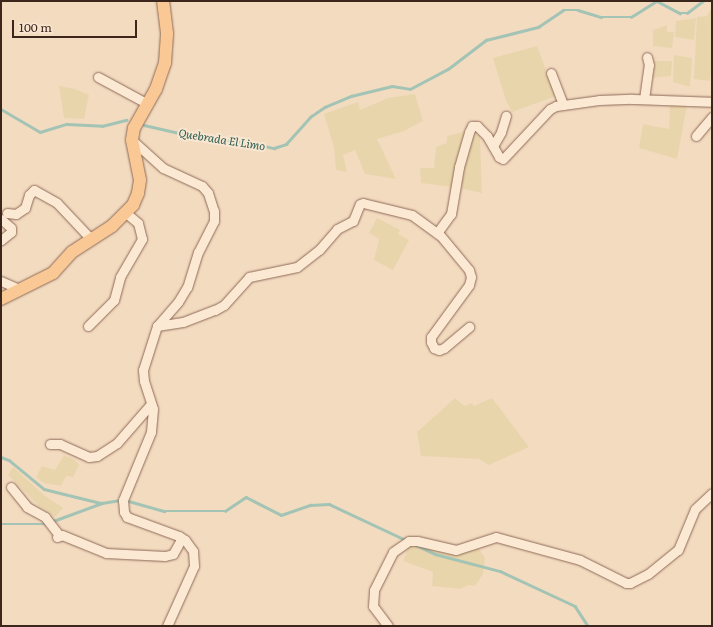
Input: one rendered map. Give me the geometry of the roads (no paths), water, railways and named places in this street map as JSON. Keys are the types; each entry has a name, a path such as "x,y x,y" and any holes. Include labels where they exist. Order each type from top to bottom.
{"main road":[{"path":"1,299 53,273 72,252 112,226 134,205 140,180 132,140 134,128 146,103 156,89 165,63 167,33 163,1"}],"street":[{"path":"644,99 649,65 647,57"},
{"path":"551,73 563,104"},
{"path":"98,77 146,103"},
{"path":"438,233 451,214 459,167 472,126 477,126 487,136 499,158 505,158 550,109 563,104 599,100 644,99 712,102"},
{"path":"493,146 501,132 506,116"},
{"path":"696,136 712,117"},
{"path":"132,140 164,168 202,186 208,193 214,211 214,221 198,252 187,287 178,302 157,326 143,370 144,381 153,414 151,432 123,500 124,512 128,518 182,538 193,551 194,566 167,626"},
{"path":"1,240 11,232 11,228 4,216 16,214 25,208 29,195 34,190 57,203 91,239"},
{"path":"157,326 183,322 215,310 224,305 249,277 297,267 319,250 337,229 353,221 362,203 407,213 438,233 469,270 471,277 469,285 431,337 432,345 436,350 444,348 469,327"},
{"path":"88,326 114,300 120,277 142,240 138,223 126,213"},
{"path":"1,281 19,290"},
{"path":"50,444 60,444 89,457 97,456 117,443 151,404"},
{"path":"11,487 27,507 46,518 58,537 106,553 165,556 173,554 182,538"},
{"path":"388,626 373,606 374,590 393,552 409,542 418,541 456,550 496,537 580,560 626,583 630,583 648,574 678,550 695,509 712,493"}],"waterway":[{"name":"Quebrada El Limo","path":"144,125 201,138 247,142 274,148 286,144 310,117 325,107 351,96 392,86 410,89 448,69 486,40 538,27 563,10 578,10 601,17 631,17 657,1 680,13 687,13 703,1"},
{"name":"Quebrada El Limo","path":"1,109 40,132 67,124 102,126 126,120"},
{"path":"1,457 9,460 44,489 101,503"},
{"path":"125,500 164,511 225,511 246,497 281,515 310,505 329,504 406,540"},
{"path":"1,524 45,524 102,503 120,500"},
{"path":"416,545 435,554 500,571 575,606 588,626"}]}
